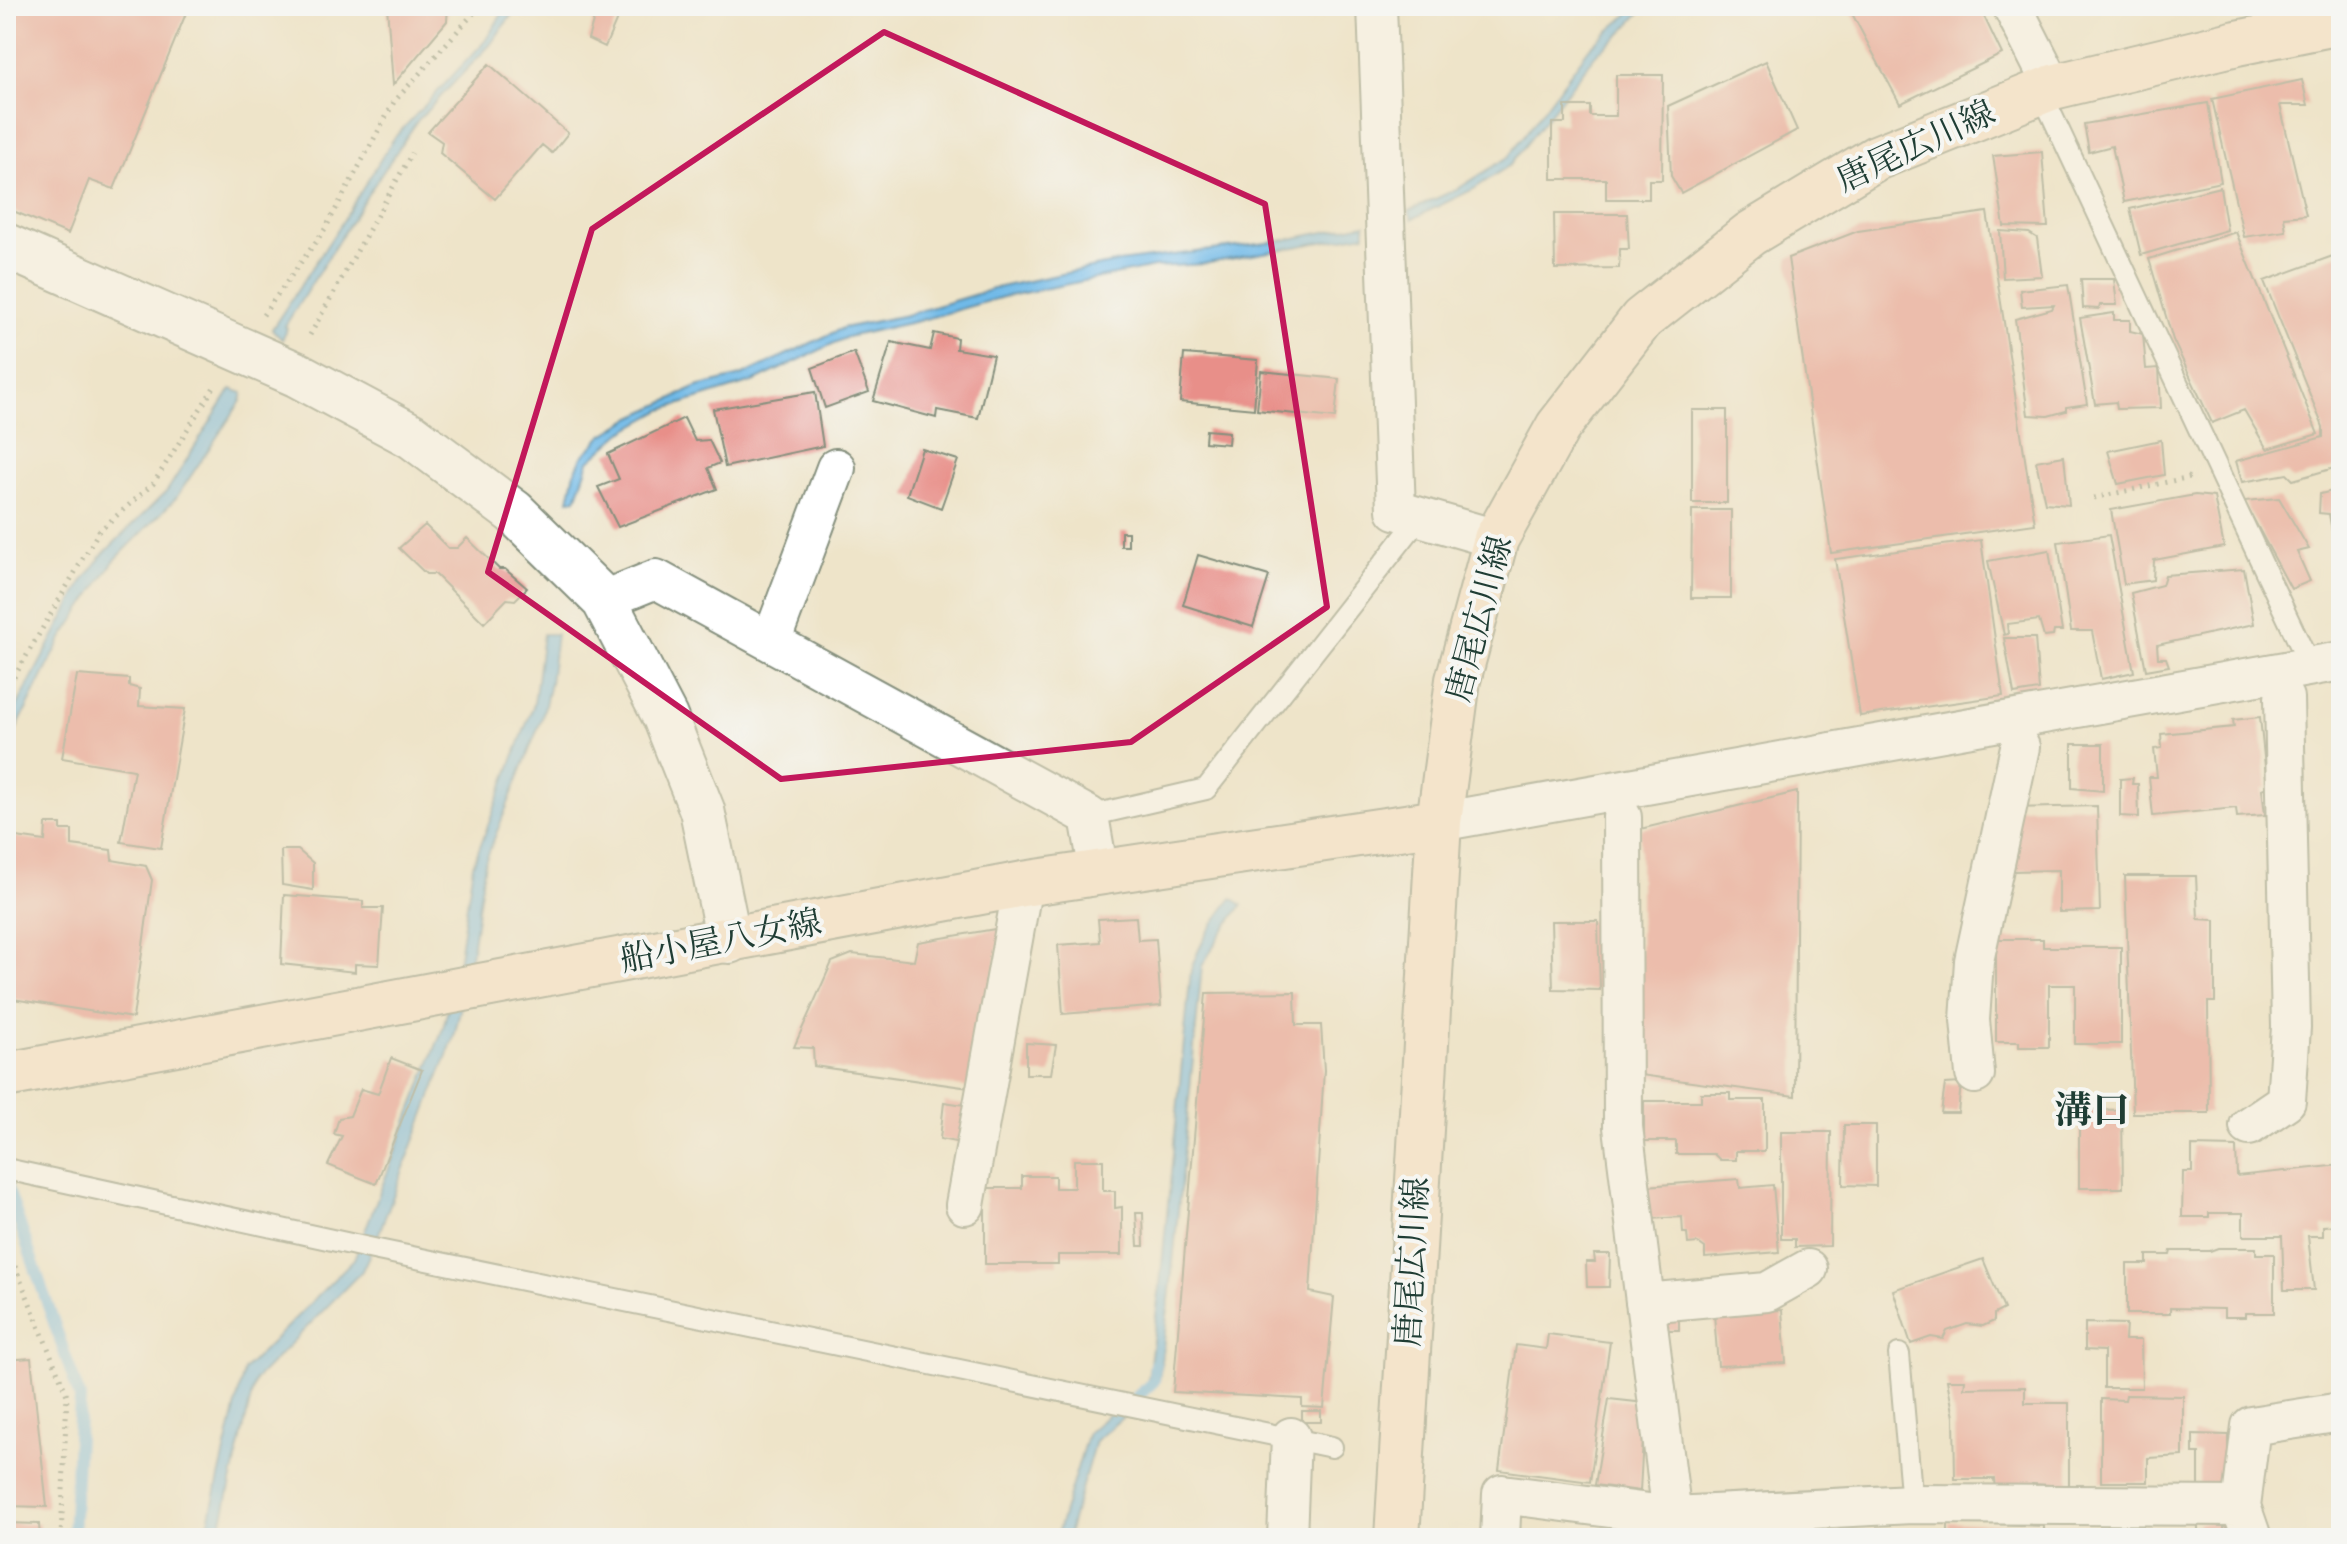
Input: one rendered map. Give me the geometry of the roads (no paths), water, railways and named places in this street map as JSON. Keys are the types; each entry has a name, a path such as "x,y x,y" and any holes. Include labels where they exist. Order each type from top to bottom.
{"main road":[{"name":"唐尾広川線","path":"1397,1538 1439,822 1458,680 1496,539 1558,427 1642,319 1750,234 1876,158 2047,90 2237,43 2341,22"},
{"name":"船小屋八女線","path":"6,1075 1023,884 1439,822"}],"street":[{"path":"1377,6 1396,510 1496,539"},
{"path":"2012,6 2047,90"},
{"path":"6,246 230,362 290,371 412,436 514,512 604,600 665,717 702,810 729,941"},
{"path":"771,642 836,468"},
{"path":"604,600 656,579 1089,816 1099,873"},
{"path":"1439,822 2325,664"},
{"path":"2249,1126 2286,1101 2291,1027 2284,698"},
{"path":"1975,1074 1970,1020 1974,961 2020,747"},
{"path":"1622,817 1623,1127 1671,1527"},
{"path":"965,1205 1023,884"},
{"path":"1645,1303 1767,1292 1808,1269"},
{"path":"1500,1538 1502,1494 1671,1527 1912,1504 2247,1522 2251,1426 2341,1412"},
{"path":"1287,1538 1291,1437"}],"lane":[{"path":"2047,90 2218,471 2325,664"},
{"path":"1089,816 1206,789 1420,517"},
{"path":"6,1169 378,1250 1332,1447"},
{"path":"1899,1354 1912,1504"}],"water":[{"path":"507,6 518,6 490,45 418,120 285,326 282,340 272,329 393,139 485,41"},
{"path":"1638,6 1646,6 1620,35 1597,53 1510,165 1474,189 1412,219 1409,211 1459,188 1508,157 1590,47"},
{"path":"1365,224 1365,234 1203,264 1154,267 1003,297 847,337 755,381 662,410 621,433 589,461 576,499 569,500 582,457 602,436 633,417 697,387 741,376 843,328 906,315 1000,287 1119,262 1275,242"},
{"path":"231,389 243,393 241,401 176,498 114,561 61,640 6,750 6,727 83,581 104,553 167,491"},
{"path":"543,634 556,634 550,683 542,718 485,862 469,970 454,1037 362,1271 255,1380 218,1538 205,1538 244,1370 354,1259 443,1028 456,977 473,865 534,704"},
{"path":"1232,898 1242,905 1202,966 1159,1381 1148,1379 1191,970 1208,932"},
{"path":"1116,1408 1123,1417 1095,1441 1067,1538 1056,1538 1088,1432"}],"waterway":[{"path":"6,1184 80,1398 73,1538"},
{"path":"1127,1406 1154,1381 1155,1364"}],"district":[{"name":"溝口","path":"2092,1112"}]}
